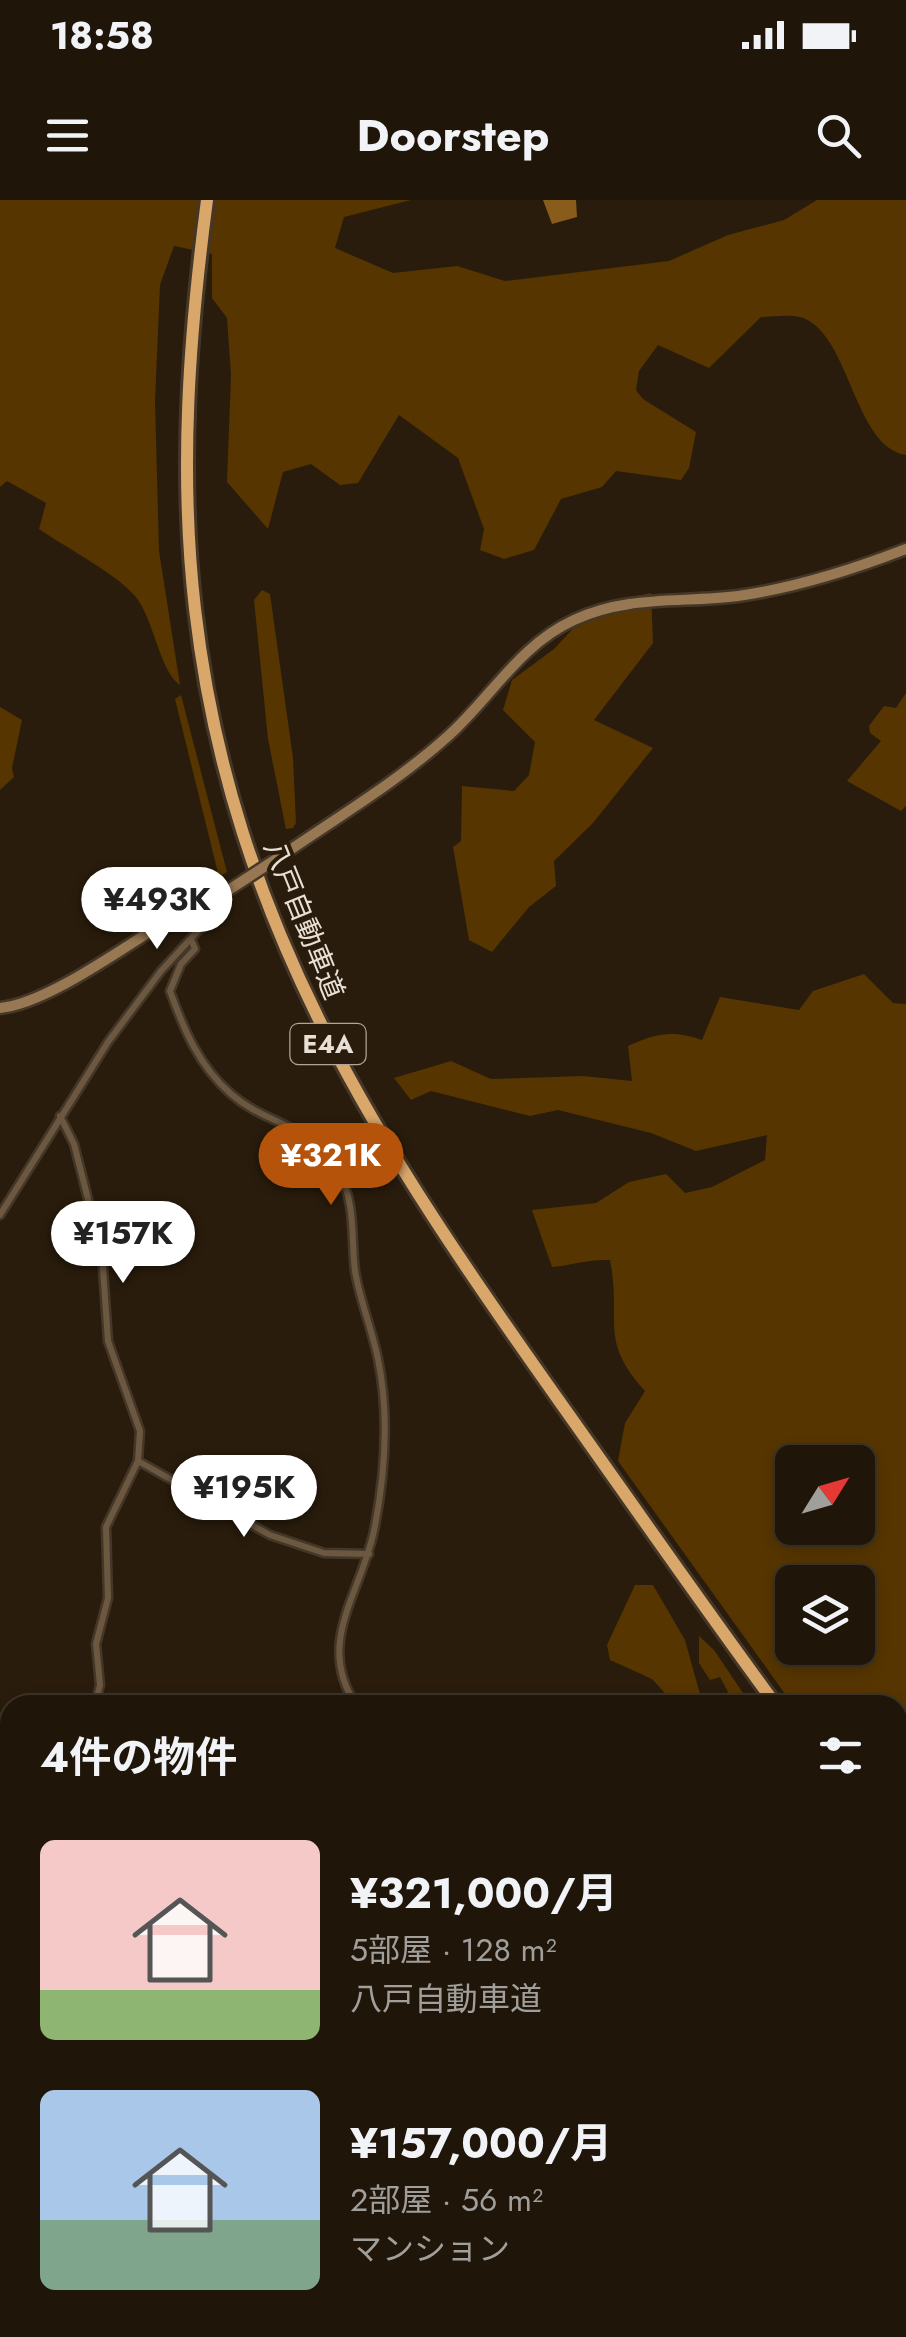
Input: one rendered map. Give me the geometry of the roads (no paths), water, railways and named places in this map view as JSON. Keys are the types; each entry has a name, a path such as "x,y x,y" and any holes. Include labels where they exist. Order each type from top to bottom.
{"highway":[{"name":"八戸自動車道","path":"199,200 177,452 188,612 220,781 272,940 325,1056 412,1205 759,1695"},
{"name":"八戸自動車道","path":"206,200 194,269 185,454 196,611 228,778 265,900 292,967 366,1115 440,1233 769,1695"}],"main road":[{"path":"0,1008 20,1004 94,968 165,923 224,894 287,852 425,756 461,725 528,649 576,619 643,600 736,596 774,589 906,549"}],"street":[{"path":"0,1215 135,1004 207,921 205,905"},
{"path":"191,939 195,948 181,964 170,991 190,1045 232,1095 299,1128 326,1156 345,1188 355,1270 378,1359 382,1394 382,1477 369,1554 338,1650 340,1676 350,1695"},
{"path":"60,1116 74,1144 102,1254 108,1341 140,1431 138,1461 106,1527 108,1598 96,1644 98,1695"},
{"path":"138,1461 270,1535 324,1553 369,1554"}]}
